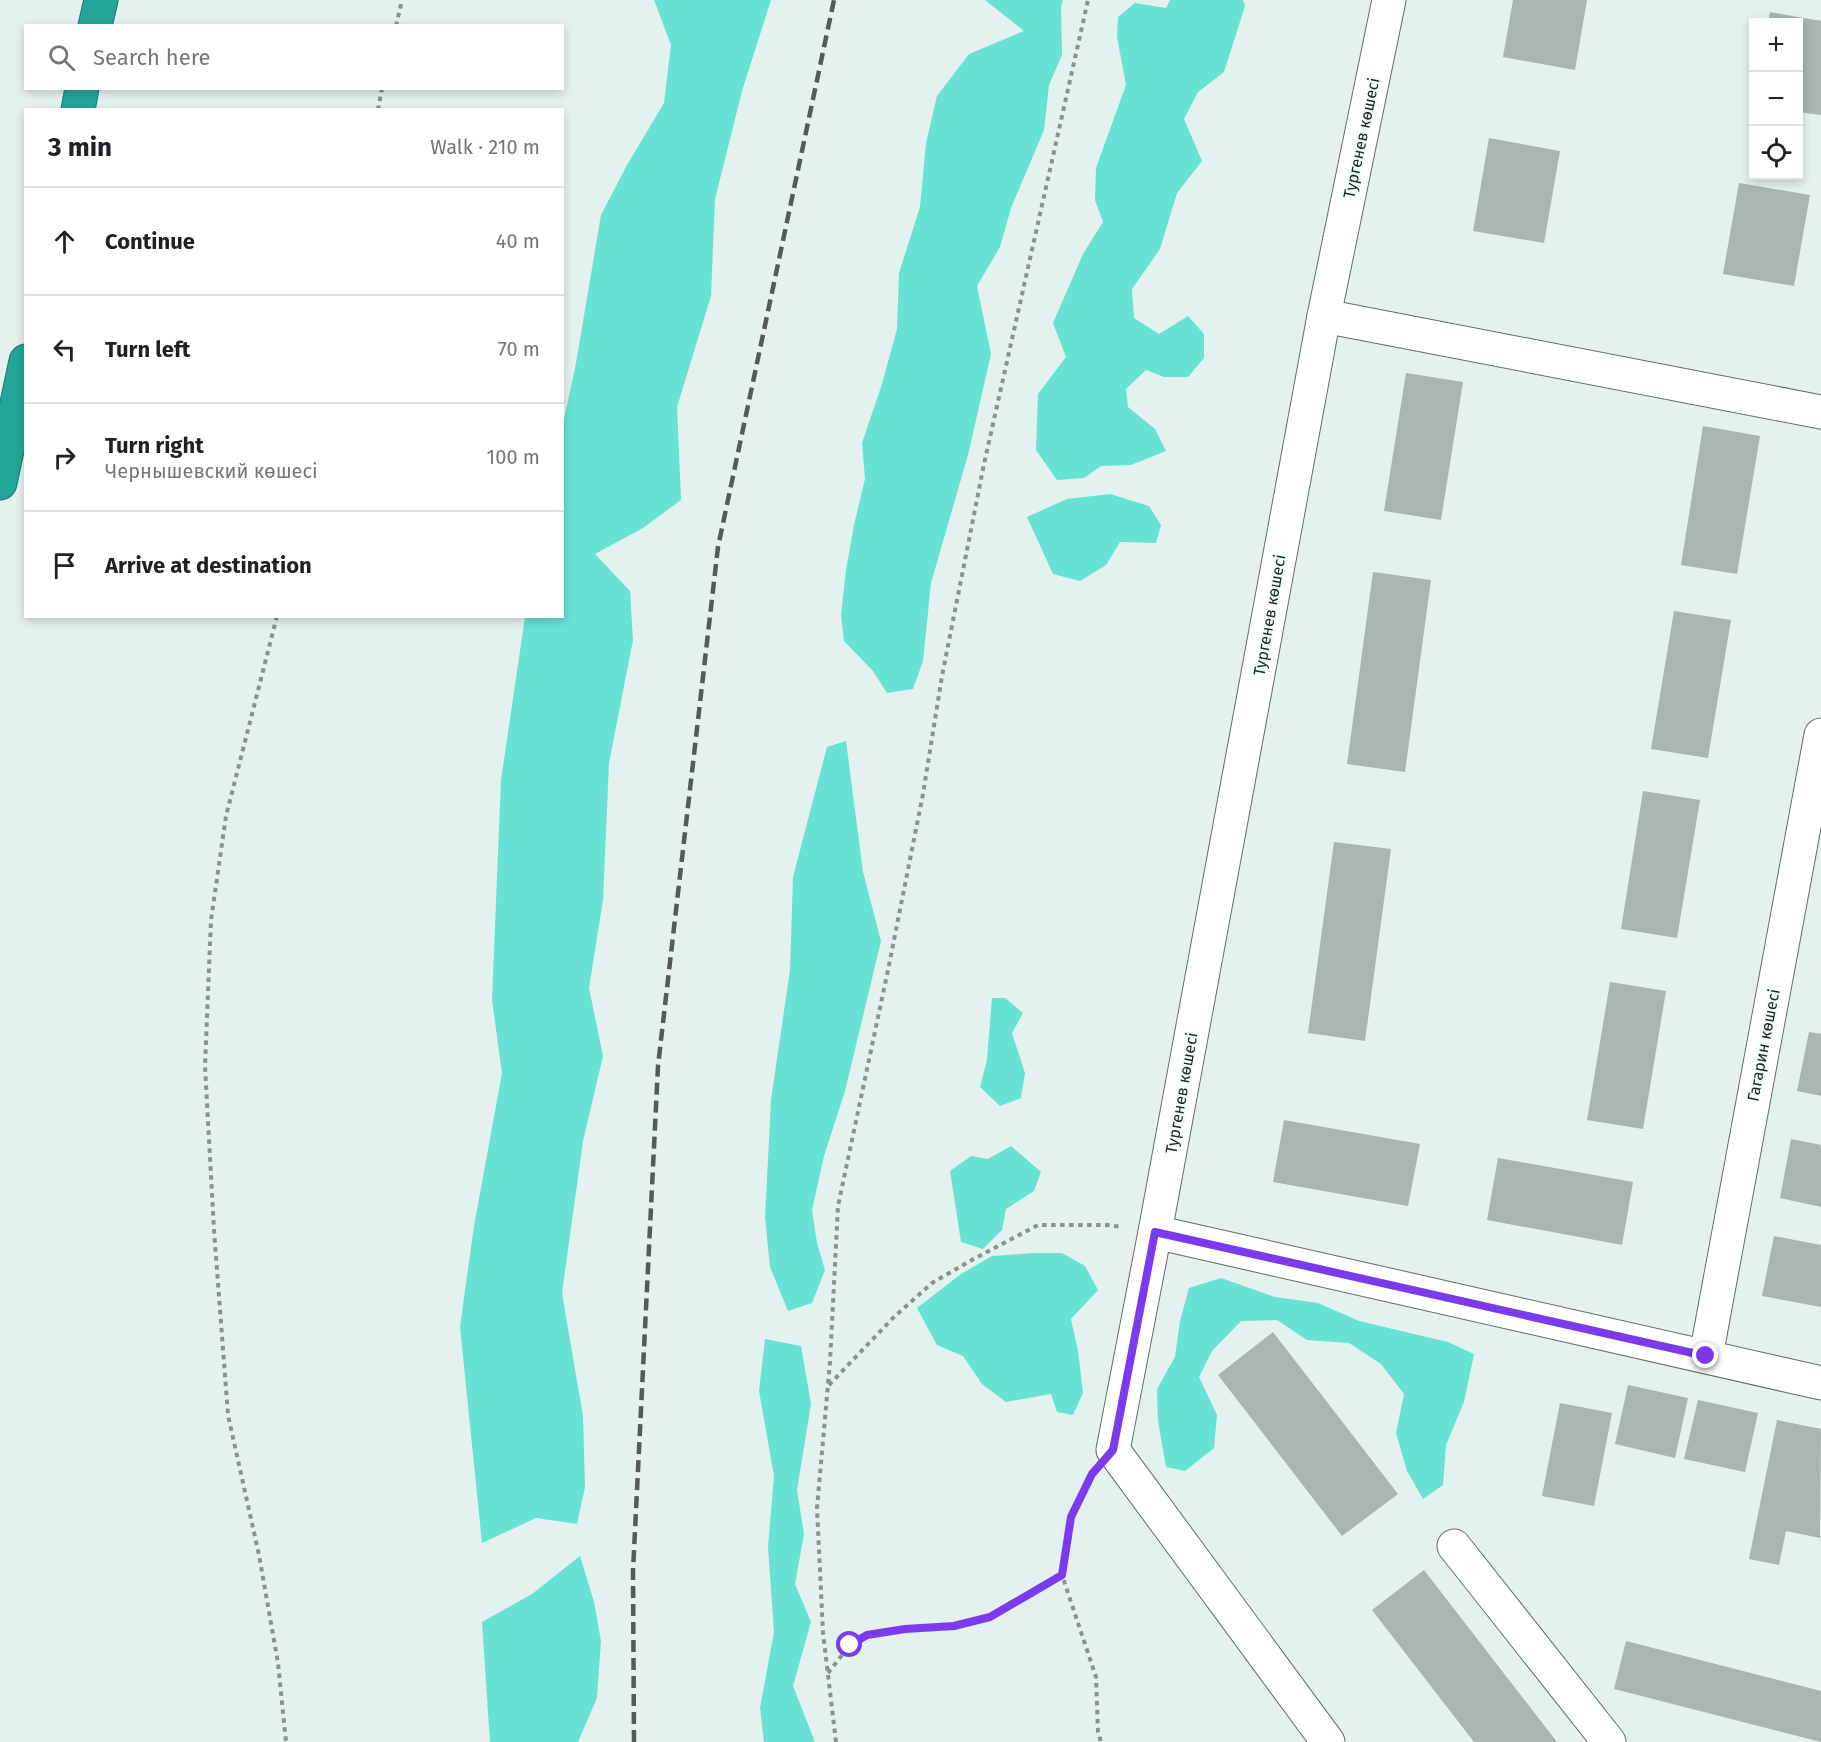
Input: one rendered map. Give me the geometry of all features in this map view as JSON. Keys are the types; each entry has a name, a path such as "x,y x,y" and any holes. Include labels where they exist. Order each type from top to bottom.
{"highway":[{"path":"95,24 101,0"},
{"path":"78,108 82,90"},
{"path":"0,483 24,370"}],"street":[{"name":"Тургенев көшесі","path":"1113,1450 1324,316 1389,0"},
{"path":"1324,316 1821,412"},
{"name":"Гагарин көшесі","path":"1706,1356 1821,735"},
{"path":"1155,1232 1821,1383"},
{"path":"1113,1450 1328,1742"},
{"path":"1454,1546 1609,1742"}],"path":[{"path":"396,24 402,0"},
{"path":"836,1742 823,1633 818,1508 828,1386 838,1206 893,947 923,794 942,676 984,464 1088,0"},
{"path":"378,108 381,90"},
{"path":"276,618 226,816 211,920 205,1066 214,1230 228,1415 259,1555 278,1663 286,1742"},
{"path":"828,1386 895,1316 932,1283 1038,1225 1107,1225 1155,1232"},
{"path":"1101,1742 1098,1732 1096,1677 1062,1575 1071,1517 1092,1474 1113,1450"},
{"path":"828,1674 850,1645 867,1635 905,1629 954,1626 990,1617 1062,1575"}],"green space":[{"path":"654,0 771,0 742,91 715,199 711,296 677,407 681,500 643,528 595,554 630,591 633,640 609,763 603,900 589,988 603,1056 583,1141 562,1293 583,1416 585,1487 577,1524 536,1518 482,1543 460,1327 474,1226 502,1073 492,1000 501,780 525,618 564,618 564,419 601,215 627,165 664,103 671,45"},
{"path":"985,0 1063,0 1061,7 1062,55 1049,85 1044,130 1011,208 1000,247 977,286 991,354 968,455 931,583 923,661 913,689 887,693 873,671 844,641 841,615 846,570 865,479 862,443 882,384 897,329 899,273 920,207 926,143 937,96 969,54 1024,31"},
{"path":"1170,0 1243,0 1245,6 1224,72 1198,92 1184,119 1202,161 1177,193 1160,249 1132,289 1134,318 1159,334 1188,316 1204,334 1204,358 1188,377 1164,377 1146,370 1126,389 1128,407 1155,429 1166,451 1131,465 1101,466 1084,478 1057,480 1036,450 1038,394 1066,357 1053,323 1083,254 1103,222 1095,200 1096,168 1126,85 1117,37 1118,17 1135,3 1166,8"},
{"path":"1110,494 1149,506 1161,525 1156,543 1120,542 1106,565 1080,581 1053,574 1027,517 1067,499"},
{"path":"846,741 863,872 881,941 845,1091 824,1156 812,1210 817,1243 825,1270 812,1303 788,1311 770,1267 765,1218 771,1100 790,970 793,877 827,747"},
{"path":"992,998 1005,998 1023,1013 1012,1033 1025,1073 1021,1098 1000,1106 980,1087 987,1060"},
{"path":"1011,1146 1041,1172 1034,1191 1006,1209 1002,1230 983,1249 961,1242 950,1171 971,1156 988,1159"},
{"path":"1062,1253 1085,1266 1098,1290 1071,1319 1083,1393 1073,1415 1057,1412 1051,1394 1006,1402 982,1384 963,1356 937,1345 917,1308 961,1274 992,1256"},
{"path":"1221,1278 1275,1297 1318,1303 1359,1321 1448,1342 1474,1354 1464,1402 1446,1445 1443,1485 1423,1499 1407,1471 1396,1433 1404,1394 1381,1364 1349,1343 1307,1340 1277,1320 1241,1321 1212,1351 1199,1377 1217,1415 1214,1448 1185,1471 1166,1467 1158,1421 1157,1389 1175,1357 1180,1321 1189,1288"},
{"path":"765,1339 801,1346 811,1404 797,1490 804,1534 795,1584 811,1622 793,1686 815,1742 764,1742 760,1708 774,1632 768,1547 774,1476 759,1391"},
{"path":"580,1556 594,1602 601,1641 597,1698 578,1742 490,1742 482,1622 532,1594"}],"building":[{"path":"1513,0 1587,0 1575,70 1503,57"},
{"path":"1770,12 1821,21 1821,115 1803,113 1803,18 1769,18"},
{"path":"1489,138 1560,151 1544,243 1473,231"},
{"path":"1739,183 1810,195 1794,286 1723,274"},
{"path":"1406,373 1463,382 1441,520 1384,511"},
{"path":"1703,426 1760,436 1737,574 1681,565"},
{"path":"1373,572 1431,580 1405,772 1347,764"},
{"path":"1674,611 1731,620 1708,758 1651,749"},
{"path":"1643,791 1700,800 1677,938 1621,929"},
{"path":"1334,842 1391,849 1365,1041 1308,1033"},
{"path":"1610,982 1666,991 1643,1129 1587,1120"},
{"path":"1809,1032 1821,1034 1821,1096 1797,1091"},
{"path":"1284,1120 1420,1144 1408,1206 1273,1182"},
{"path":"1791,1139 1821,1145 1821,1207 1780,1198"},
{"path":"1498,1158 1633,1182 1622,1245 1487,1220"},
{"path":"1774,1236 1821,1245 1821,1307 1762,1296"},
{"path":"1273,1332 1398,1494 1342,1536 1218,1375"},
{"path":"1628,1385 1688,1398 1675,1458 1615,1444"},
{"path":"1698,1400 1758,1413 1745,1472 1684,1459"},
{"path":"1560,1403 1612,1413 1594,1506 1542,1496"},
{"path":"1777,1420 1821,1429 1820,1538 1786,1531 1779,1565 1749,1559"},
{"path":"1424,1570 1557,1742 1474,1742 1372,1610"},
{"path":"1626,1641 1821,1691 1821,1742 1614,1689"}],"railway":[{"path":"634,1742 633,1571 658,1066 718,547 834,0"}],"route":[{"path":"850,1645 867,1635 905,1629 954,1626 990,1617 1062,1575 1071,1517 1092,1474 1113,1450 1155,1232 1706,1356"}]}
